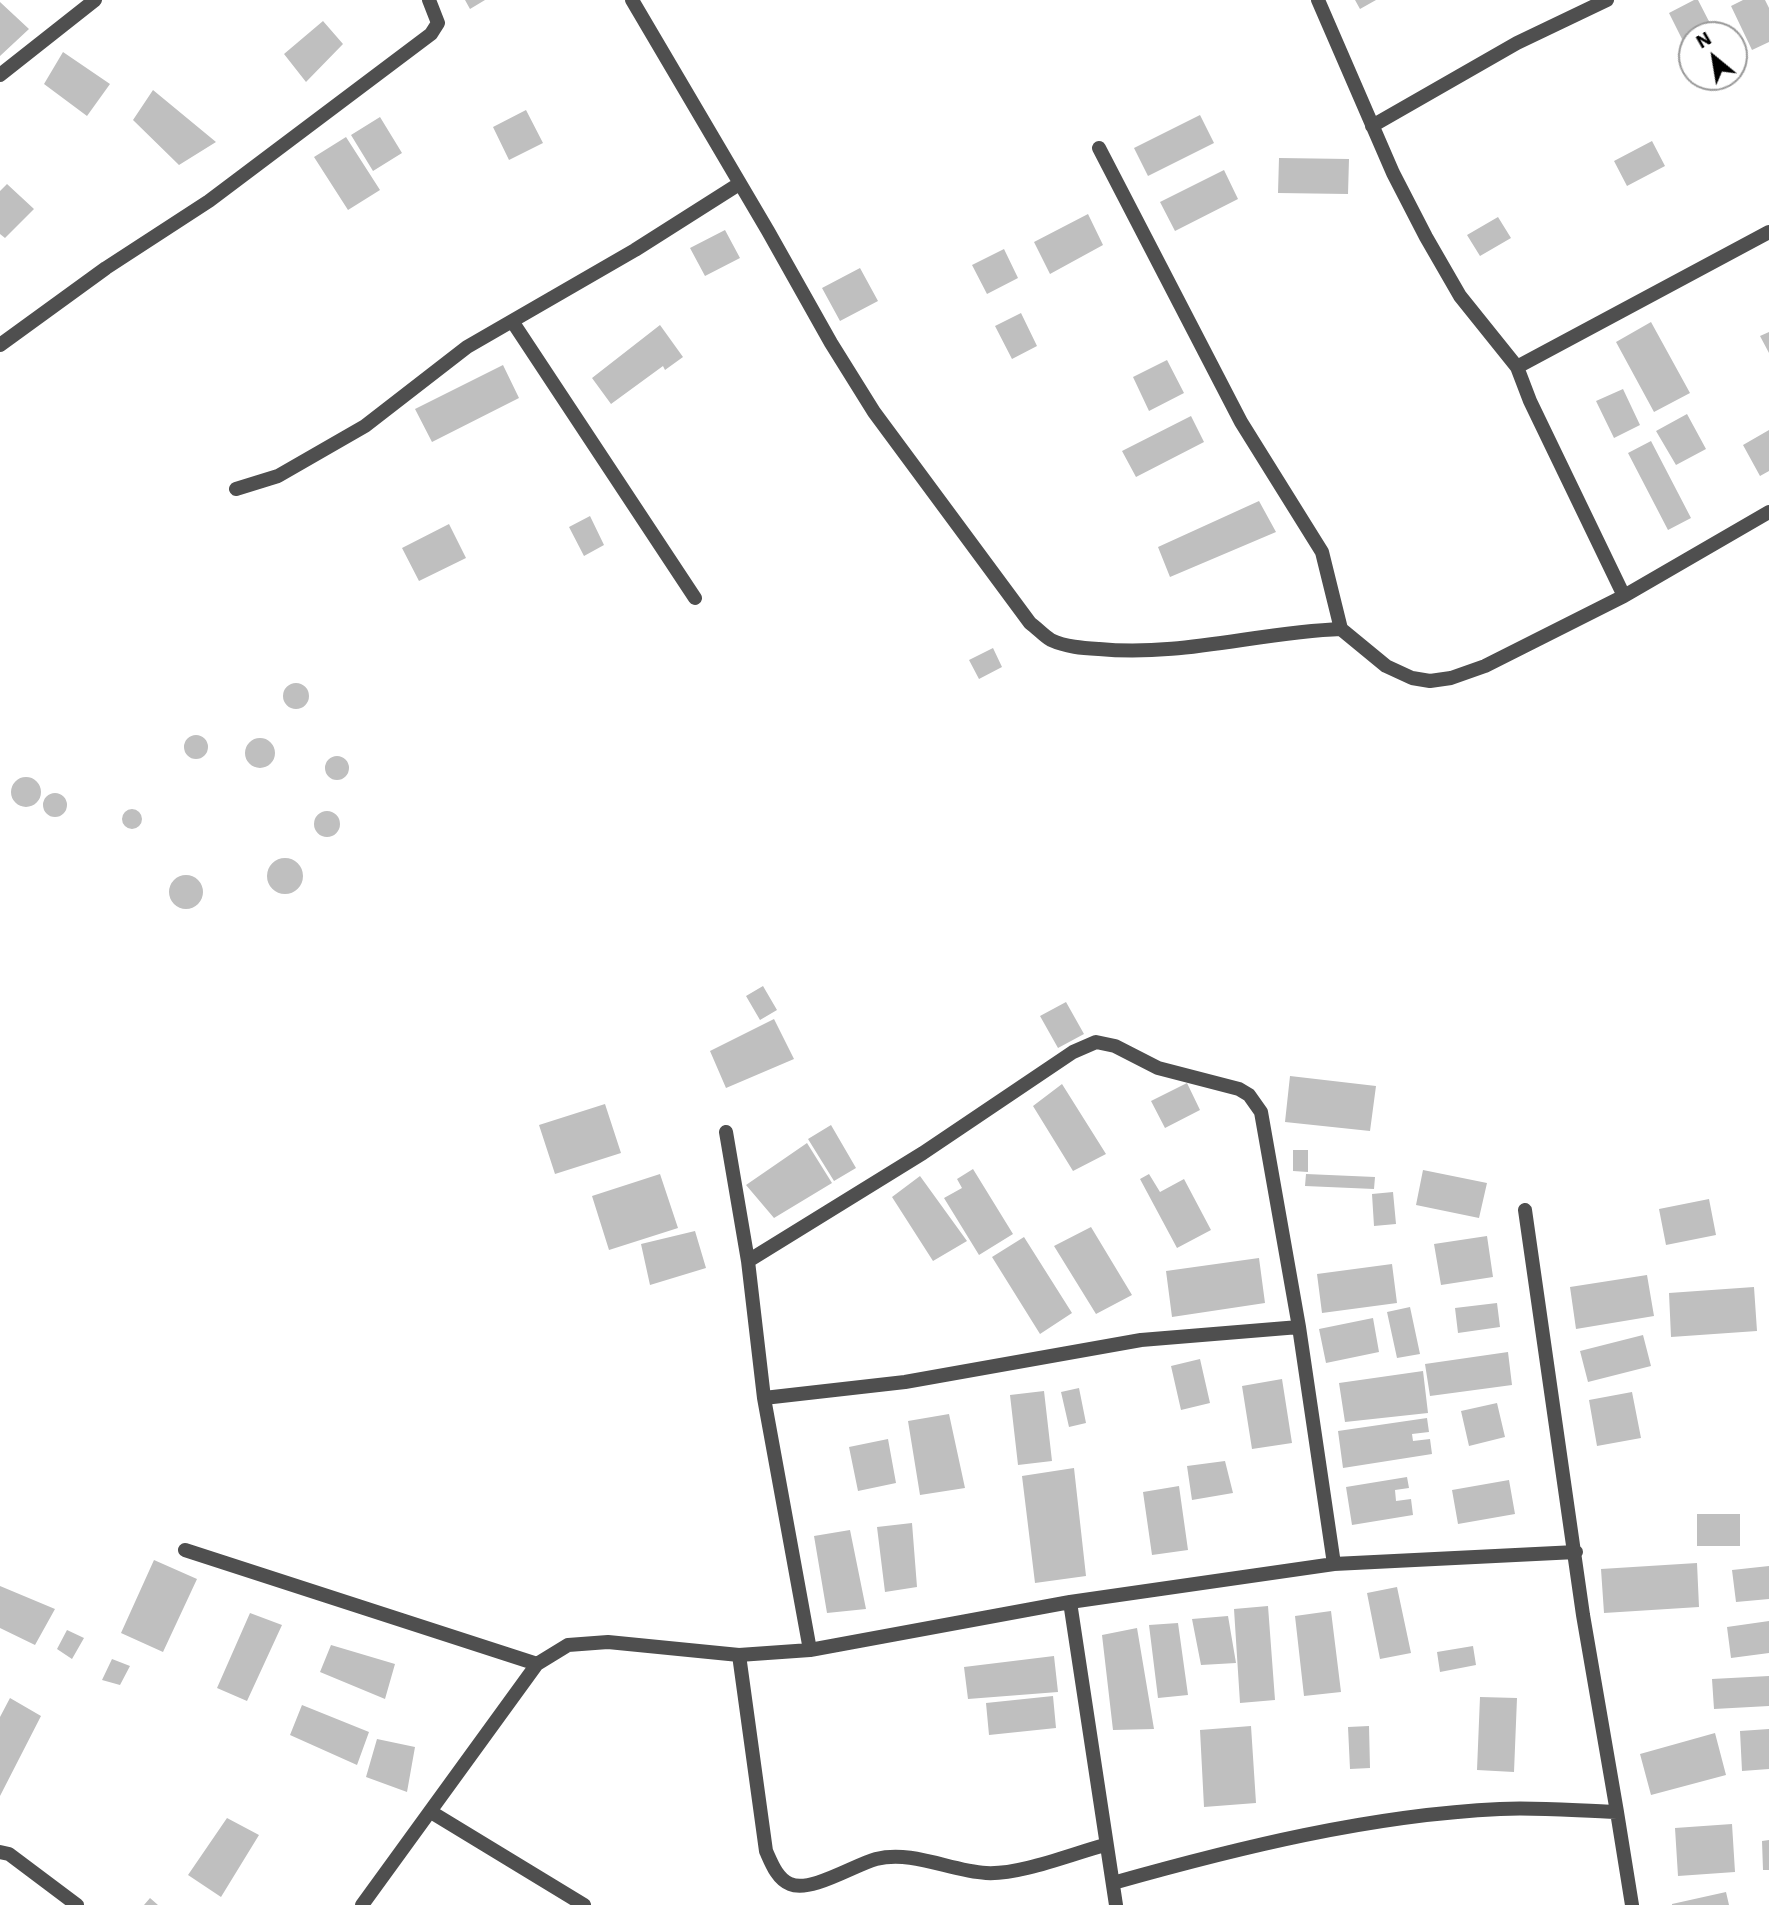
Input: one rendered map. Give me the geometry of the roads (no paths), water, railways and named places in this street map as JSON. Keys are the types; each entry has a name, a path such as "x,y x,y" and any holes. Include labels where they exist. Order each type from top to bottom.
{"street":[{"path":"0,75 95,0"},
{"path":"0,345 84,284 209,201 432,34 438,23 429,0"},
{"path":"632,0 831,344 874,412 1030,623 1051,639 1074,647 1139,653 1252,641 1304,631 1341,629"},
{"path":"1318,0 1404,194 1460,296 1517,367 1563,472 1624,596"},
{"path":"1372,126 1517,43 1607,0"},
{"path":"1099,148 1241,422 1322,552 1341,629 1386,666 1412,678 1430,681 1451,678 1485,666 1624,596 1769,512"},
{"path":"236,489 278,476 365,426 467,347 635,250 739,184"},
{"path":"1517,367 1769,232"},
{"path":"512,321 695,598"},
{"path":"748,1262 923,1153 1073,1052 1096,1042 1115,1046 1158,1068 1239,1089 1249,1095 1261,1112 1299,1327 1334,1564"},
{"path":"726,1132 748,1262 764,1398 810,1650"},
{"path":"1525,1210 1583,1615 1633,1905"},
{"path":"764,1398 905,1382 1141,1340 1299,1327"},
{"path":"185,1550 537,1664"},
{"path":"362,1905 537,1664 568,1644 608,1642 739,1655 810,1650 1070,1602 1334,1564 1576,1552"},
{"path":"1070,1602 1116,1905"},
{"path":"739,1655 765,1850 776,1871 790,1884 808,1885 877,1859 902,1857 985,1873 1003,1872 1105,1845"},
{"path":"1113,1883 1276,1842 1432,1815 1501,1809 1617,1812"},
{"path":"431,1812 584,1905"},
{"path":"0,1852 9,1854 78,1905"}]}
